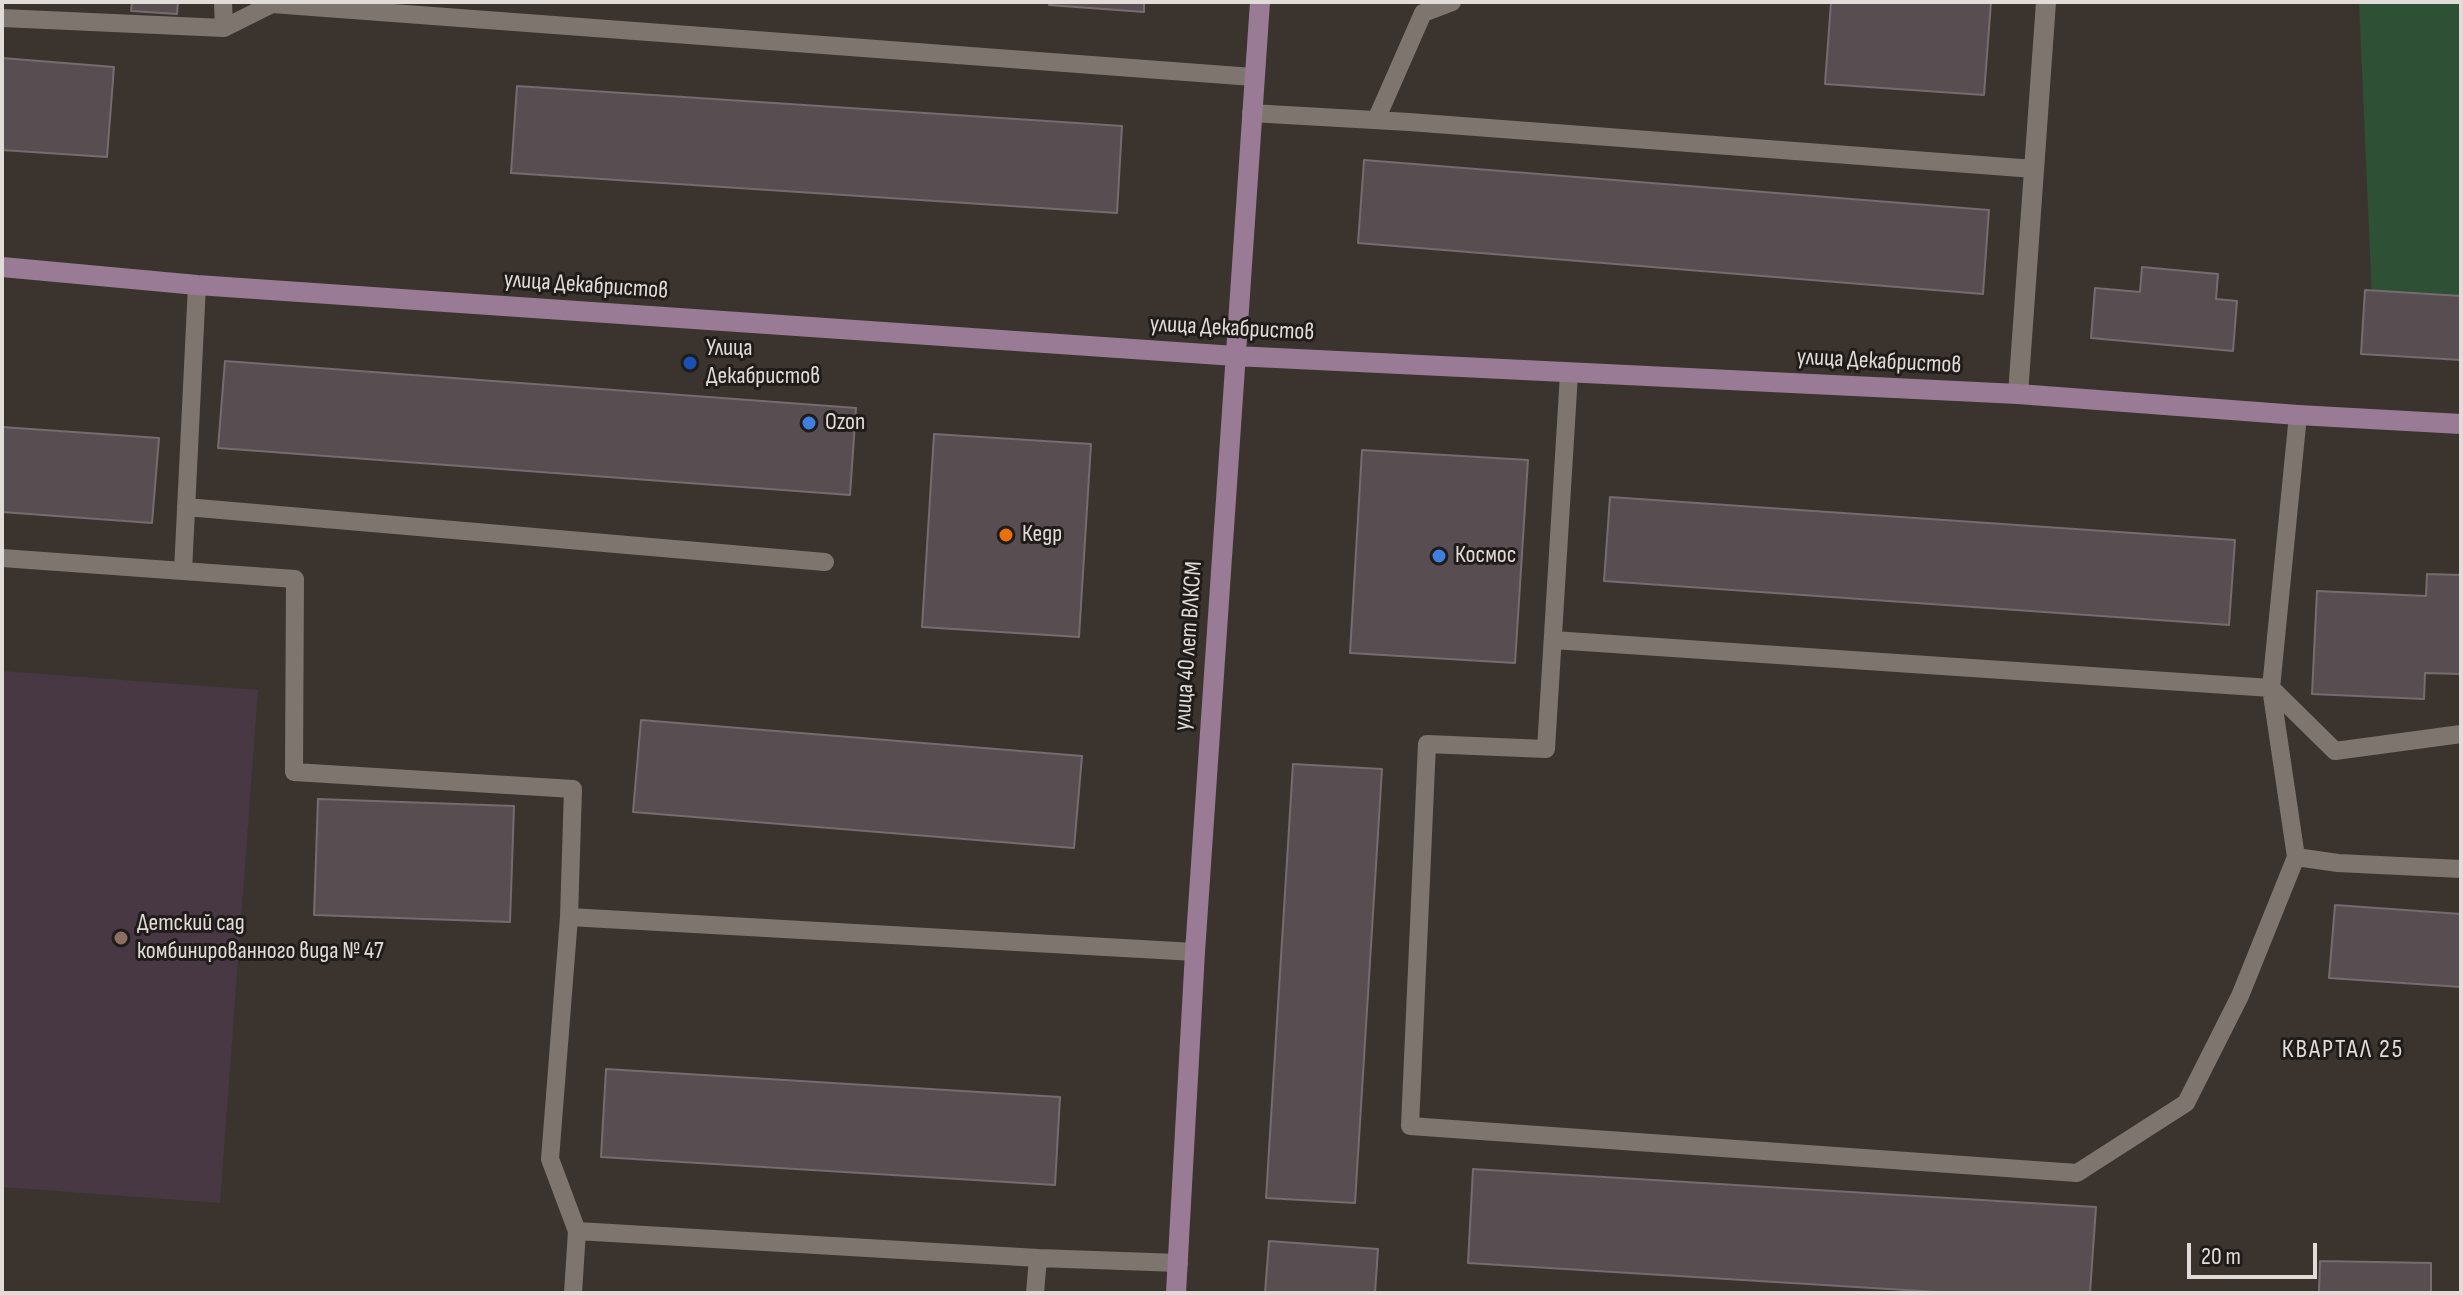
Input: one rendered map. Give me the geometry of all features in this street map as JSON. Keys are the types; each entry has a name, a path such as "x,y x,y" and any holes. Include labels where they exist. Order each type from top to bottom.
{"main road":[{"name":"улица 40 лет ВЛКСМ","path":"1176,1293 1195,952 1260,2"},
{"name":"улица Декабристов","path":"2,267 197,285 1235,356 2018,394 2461,424"}],"street":[{"path":"2018,394 2046,2"}],"lane":[{"path":"223,2 224,28"},
{"path":"1376,120 1423,13 1452,2"},
{"path":"2,18 224,28 272,4 1253,77"},
{"path":"1251,113 2034,169"},
{"path":"183,571 197,285"},
{"path":"1569,374 1546,749 1427,744 1410,1126 2077,1173 2186,1103 2240,996 2296,857 2271,688 2298,415"},
{"path":"186,507 825,562"},
{"path":"2,558 295,579 294,772 573,789 569,917 550,1159 577,1231 573,1293"},
{"path":"1553,640 2271,688 2335,751 2461,734"},
{"path":"2296,857 2338,863 2461,869"},
{"path":"569,917 1195,952"},
{"path":"577,1231 1038,1258 1179,1263"},
{"path":"1035,1293 1038,1258"}],"shaded area":[{"name":"Детский сад комбинированного вида № 47","path":"2,671 258,690 220,1203 2,1187"}],"green space":[{"path":"2359,2 2461,2 2461,305 2372,299"}],"building":[{"path":"132,2 178,2 177,14 131,11"},
{"path":"1050,2 1144,2 1144,12 1049,5"},
{"path":"1831,2 1991,2 1984,95 1825,84"},
{"path":"2,58 114,67 107,157 2,150"},
{"path":"517,86 1122,126 1117,213 511,173"},
{"path":"1364,160 1989,210 1983,294 1358,243"},
{"path":"2142,267 2218,274 2216,299 2237,301 2233,351 2091,338 2095,288 2140,292"},
{"path":"2365,290 2461,296 2461,360 2361,354"},
{"path":"225,361 856,408 850,495 218,448"},
{"path":"2,427 159,438 152,523 2,512"},
{"name":"Кедр","path":"934,434 1091,444 1079,637 922,627"},
{"name":"Космос","path":"1362,450 1528,460 1515,663 1350,653"},
{"path":"1610,497 2235,540 2229,625 1604,581"},
{"path":"2427,574 2461,575 2461,674 2425,673 2424,699 2312,694 2317,591 2426,596"},
{"path":"641,720 1082,756 1074,848 633,812"},
{"path":"1293,764 1382,769 1355,1203 1266,1198"},
{"path":"318,799 514,806 510,922 314,915"},
{"path":"2335,905 2461,914 2461,987 2329,978"},
{"path":"606,1069 1060,1097 1055,1185 601,1157"},
{"path":"1473,1169 2096,1207 2090,1293 1953,1293 1468,1263"},
{"path":"1269,1241 1378,1249 1375,1293 1265,1293"},
{"path":"2320,1261 2431,1263 2431,1293 2319,1293"}],"place":[{"name":"Улица Декабристов","path":"690,363"},
{"name":"Ozon","path":"809,423"},
{"name":"Кедр","path":"1006,535"},
{"name":"Космос","path":"1439,556"},
{"name":"Детский сад комбинированного вида № 47","path":"121,938"}],"district":[{"name":"КВАРТАЛ 25","path":"2343,1050"}]}
